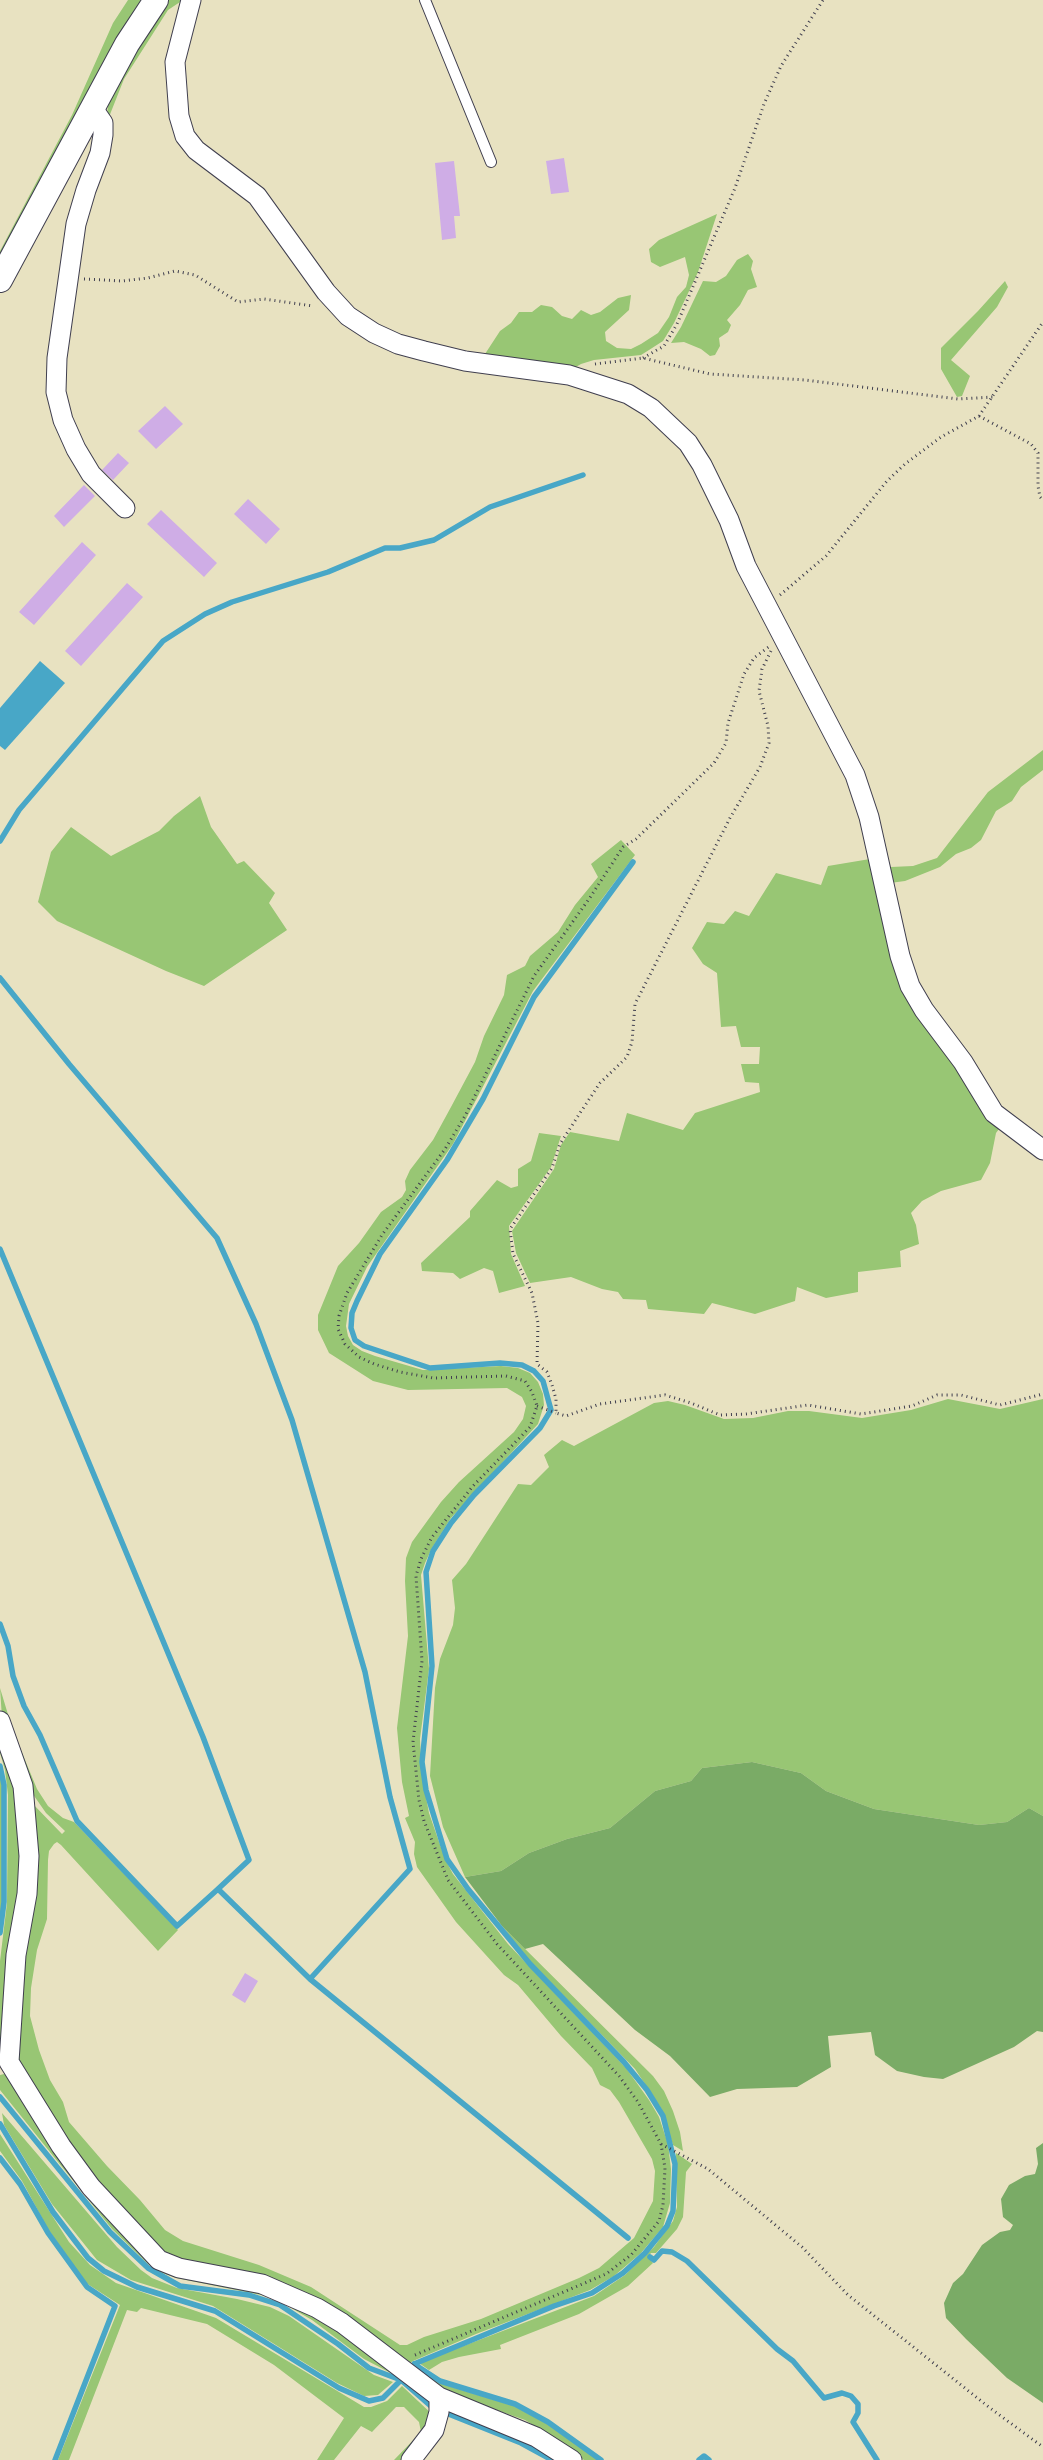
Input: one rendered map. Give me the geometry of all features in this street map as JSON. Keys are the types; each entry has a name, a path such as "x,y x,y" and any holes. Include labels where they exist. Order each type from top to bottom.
{"street":[{"path":"0,280 127,44 156,0"},
{"path":"191,0 175,62 179,116 185,136 196,150 258,196 326,292 348,316 374,333 398,344 424,352 465,361 569,375 628,394 651,408 688,442 702,465 728,520 746,566 855,775 869,817 900,956 910,986 924,1010 963,1062 994,1113 1043,1150"},
{"path":"92,107 103,123 100,153 76,224 57,358 56,392 63,420 91,474 125,508"},
{"path":"0,1722 23,1786 29,1856 27,1894 16,1964 5,2064 91,2187 159,2260 179,2268 262,2284 317,2308 439,2396 536,2437 572,2460"},
{"path":"411,2460 434,2430 439,2412 439,2396"}],"lane":[{"path":"425,0 491,162"}],"path":[{"path":"643,358 664,346 677,324 735,188 764,104 781,66 823,0"},
{"path":"67,278 122,282 175,271 195,275 238,302 264,299 314,306 348,316"},
{"path":"767,606 826,556 887,481 899,470 941,437 979,416 1043,322"},
{"path":"569,375 589,365 643,358 710,374 805,380 958,399 993,397"},
{"path":"979,416 1031,444 1038,453 1038,486 1040,497 1043,500"},
{"path":"403,2369 404,2360 584,2285 606,2274 631,2255 659,2221 663,2206 665,2168 661,2144 638,2102 619,2076 497,1944 448,1880 424,1821 419,1800 413,1742 422,1661 416,1576 421,1558 432,1537 462,1499 530,1426 537,1406 532,1392 525,1381 506,1376 433,1378 400,1372 374,1364 360,1357 345,1344 338,1330 339,1316 347,1293 382,1235 445,1149 465,1116 534,976 589,899 623,847 636,839 714,763 726,743 728,723 744,674 754,658 782,637"},
{"path":"556,1413 556,1399 552,1384 547,1372 537,1364 538,1323 532,1292 513,1254 510,1229 552,1168 560,1144 580,1112 600,1083 627,1057 632,1042 635,1004 730,818 760,767 769,743 768,726 759,691 762,669 772,649 782,637"},
{"path":"537,1406 566,1416 600,1404 665,1395 720,1415 746,1414 808,1405 861,1414 912,1406 937,1395 960,1395 1000,1405 1043,1394"},
{"path":"661,2144 708,2170 802,2247 848,2295 990,2408 1043,2447"}],"green space":[{"path":"128,0 146,0 0,268 0,251 72,115 113,23"},
{"path":"165,0 183,0 168,10 124,79 107,122 108,101"},
{"path":"717,214 698,272 674,323 663,341 641,355 594,360 581,364 569,371 518,363 485,354 500,331 511,323 519,312 532,312 541,305 552,307 562,316 572,319 581,310 591,315 600,312 618,298 631,295 629,310 605,332 606,341 617,348 631,349 641,344 658,333 669,317 677,297 686,287 689,275 685,257 660,267 651,262 649,249 659,240"},
{"path":"748,254 753,261 751,269 757,287 748,290 740,305 727,320 731,325 728,332 719,338 720,346 715,355 710,356 701,349 684,342 671,343 681,327 703,281 716,282 726,276 737,260"},
{"path":"1005,281 1008,287 997,307 951,360 970,376 962,396 957,397 941,369 941,348"},
{"path":"1043,750 1043,770 1021,787 1012,801 996,811 981,840 971,848 956,854 940,867 905,881 890,883 891,867 913,866 937,858 988,792"},
{"path":"200,796 211,827 237,864 244,861 275,893 269,903 287,930 204,986 166,971 57,921 38,902 51,852 71,827 111,856 159,831 174,816"},
{"path":"621,840 635,855 533,991 453,1144 367,1267 349,1304 346,1326 348,1336 353,1345 375,1356 423,1370 501,1366 518,1368 530,1373 538,1382 543,1394 544,1405 538,1424 451,1518 432,1548 421,1575 429,1669 420,1739 422,1776 429,1813 445,1859 453,1874 508,1944 626,2068 659,2117 668,2144 671,2169 670,2203 663,2227 641,2253 614,2276 590,2290 476,2334 407,2365 370,2337 206,2266 161,2252 96,2186 20,2064 16,2046 37,1833 35,1815 30,1801 62,1834 65,1831 46,1813 30,1790 2,1718 0,1688 13,1731 37,1789 48,1806 63,1818 74,1822 178,1930 158,1951 61,1845 57,1842 49,1851 47,1919 37,1950 31,1988 30,2016 39,2050 50,2080 63,2102 69,2122 165,2230 183,2241 259,2265 311,2287 400,2345 407,2345 424,2337 481,2319 579,2278 599,2268 634,2238 653,2201 655,2171 652,2159 619,2102 610,2090 600,2085 592,2068 561,2036 518,1985 504,1975 456,1922 417,1867 414,1854 415,1842 405,1818 409,1816 402,1782 397,1728 408,1636 405,1581 406,1558 412,1542 441,1502 459,1482 514,1432 523,1419 526,1406 522,1397 507,1388 408,1390 373,1381 329,1353 318,1330 318,1315 338,1266 359,1243 381,1212 402,1197 406,1190 405,1181 410,1170 433,1140 475,1062 484,1036 504,995 507,975 525,966 530,956 558,932 575,905 598,877 591,864"},
{"path":"876,858 890,944 1002,1125 996,1133 990,1163 981,1180 941,1191 922,1201 911,1213 916,1225 919,1244 900,1251 901,1267 858,1272 858,1292 826,1298 797,1287 795,1301 755,1314 712,1303 704,1314 648,1309 646,1300 623,1299 618,1292 602,1289 571,1277 530,1283 516,1253 512,1231 554,1169 561,1145 570,1132 619,1141 627,1113 683,1130 695,1113 760,1092 759,1083 745,1082 741,1064 759,1064 760,1047 741,1047 736,1026 721,1027 717,973 703,964 692,948 707,922 724,924 735,911 749,916 776,873 821,885 828,866"},
{"path":"539,1133 561,1136 551,1167 509,1226 511,1254 525,1286 499,1293 493,1271 484,1268 460,1279 453,1273 422,1271 421,1263 470,1217 470,1211 497,1180 511,1188 518,1186 518,1169 531,1161"},
{"path":"948,1399 1000,1409 1043,1399 1043,1816 1029,1808 1007,1822 979,1825 874,1809 826,1791 801,1773 752,1762 702,1768 691,1781 655,1791 610,1828 567,1839 529,1853 501,1871 465,1877 443,1827 430,1776 435,1688 440,1659 453,1625 455,1608 452,1580 466,1564 518,1484 531,1485 549,1467 544,1455 562,1440 574,1446 654,1403 668,1401 724,1419 753,1418 788,1411 809,1411 862,1418 911,1410"},
{"path":"0,1740 13,1776 21,1867 4,2044 0,2053 0,1961 7,1903 8,1795 5,1770 0,1753"},
{"path":"752,1762 801,1773 826,1791 874,1809 979,1825 1007,1822 1029,1808 1043,1816 1043,2032 1037,2031 1014,2047 943,2079 897,2071 875,2055 871,2032 828,2036 831,2067 797,2087 737,2089 710,2097 670,2056 635,2030 543,1944 525,1949 502,1926 465,1877 501,1871 529,1853 567,1839 610,1828 655,1791 691,1781 702,1768"},
{"path":"0,1773 3,1785 2,1902 0,1919"},
{"path":"502,1926 653,2076 664,2091 673,2111 680,2132 683,2151 673,2145 661,2108 635,2069 529,1960"},
{"path":"4,2074 11,2078 142,2252 294,2302 404,2375 434,2406 402,2379 364,2359 312,2320 286,2305 266,2296 176,2278 160,2272 148,2264 112,2229 0,2090 0,2075"},
{"path":"2,2113 117,2247 152,2278 177,2288 270,2307 289,2316 374,2375 393,2382 378,2395 364,2396 337,2383 213,2306 131,2280 97,2260 52,2204 4,2125"},
{"path":"0,2134 69,2242 90,2265 116,2283 216,2318 364,2407 371,2407 387,2401 402,2386 434,2416 405,2460 394,2460 421,2432 419,2422 404,2407 396,2407 372,2432 361,2426 334,2460 317,2460 344,2418 274,2365 207,2324 141,2308 137,2312 127,2310 69,2460 58,2460 120,2305 86,2283 48,2229 22,2181 0,2151"},
{"path":"1043,2143 1043,2403 1007,2378 966,2339 946,2318 944,2303 953,2283 963,2274 982,2245 1000,2232 1010,2230 1013,2225 1003,2217 1001,2199 1009,2185 1025,2176 1035,2174 1038,2164 1036,2148"},
{"path":"676,2153 692,2164 686,2172 683,2217 677,2229 656,2253 651,2253 648,2257 653,2263 628,2286 579,2314 500,2345 501,2349 459,2357 442,2362 429,2370 419,2363 594,2296 625,2275 654,2247 673,2221 677,2207"},
{"path":"427,2375 440,2383 514,2406 547,2424 598,2460 584,2460 565,2445 525,2420 451,2394 424,2377"}],"water":[{"path":"40,661 65,683 5,750 0,746 0,708"}],"building":[{"path":"564,158 569,192 551,194 546,161"},
{"path":"454,161 460,216 454,216 456,238 442,240 435,163"},
{"path":"165,406 183,424 156,449 138,431"},
{"path":"118,453 129,463 113,480 102,470"},
{"path":"84,485 95,496 64,527 54,516"},
{"path":"248,499 280,529 266,544 234,514"},
{"path":"161,510 217,563 204,577 147,524"},
{"path":"82,542 96,555 34,625 19,612"},
{"path":"127,583 143,597 81,666 65,651"},
{"path":"245,1973 258,1981 245,2003 232,1995"}],"waterway":[{"path":"0,841 19,810 163,641 205,614 232,602 328,572 385,548 400,548 434,540 490,507 583,475"},
{"path":"414,2364 554,2306 592,2293 623,2273 645,2253 667,2226 673,2211 675,2164 663,2116 647,2090 624,2062 530,1964 468,1889 447,1859 426,1790 422,1762 432,1666 426,1572 433,1551 451,1523 474,1495 540,1428 551,1410 543,1381 534,1371 522,1365 500,1363 430,1368 364,1346 355,1340 351,1328 352,1313 380,1254 447,1160 483,1099 534,997 633,862"},
{"path":"0,978 69,1064 217,1238 256,1324 292,1420 365,1672 390,1797 410,1869 310,1979"},
{"path":"0,1249 203,1737 249,1860 218,1889 310,1979 628,2238"},
{"path":"0,1624 8,1646 13,1676 24,1706 40,1735 77,1821 177,1926 218,1889"},
{"path":"0,1766 4,1785 4,1902 0,1933"},
{"path":"0,2097 110,2232 148,2268 180,2286 249,2295 280,2305 338,2344 369,2368 401,2380 433,2408"},
{"path":"0,2124 53,2212 88,2258 104,2271 137,2287 215,2311 339,2388 369,2401 383,2398 401,2380"},
{"path":"0,2158 20,2184 48,2233 87,2287 115,2306 55,2460"},
{"path":"650,2257 654,2260 662,2251 672,2252 687,2261 777,2349 793,2361 824,2398 842,2393 851,2396 858,2404 858,2413 853,2422 877,2460"},
{"path":"414,2364 440,2381 515,2404 548,2422 601,2460"},
{"path":"446,2413 521,2443 552,2460"},
{"path":"699,2460 704,2456 709,2460"}]}
